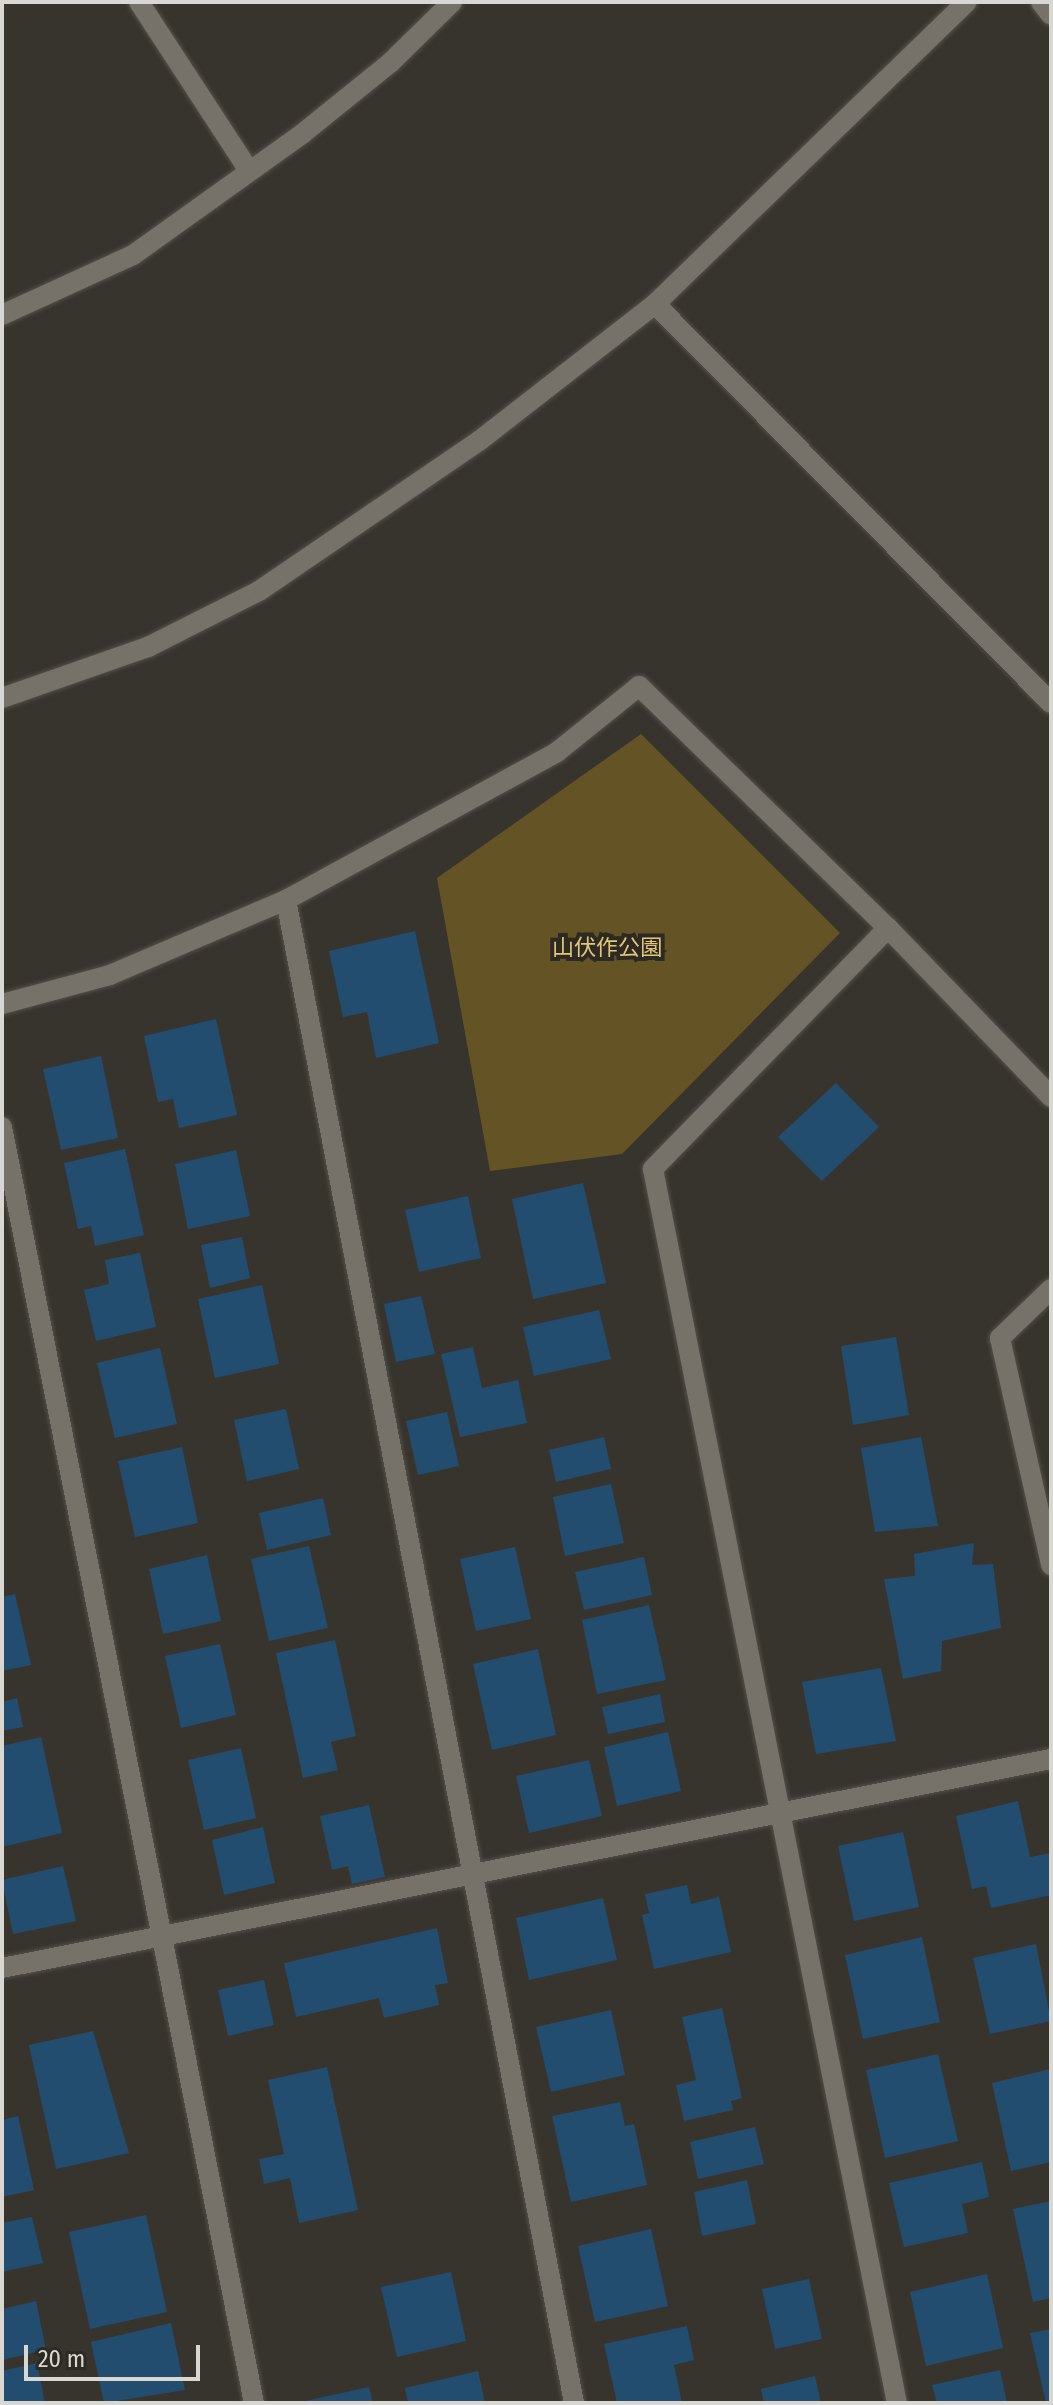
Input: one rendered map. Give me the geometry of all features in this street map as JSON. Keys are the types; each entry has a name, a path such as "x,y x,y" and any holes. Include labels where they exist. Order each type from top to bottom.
{"street":[{"path":"139,2 248,169"},
{"path":"2,315 133,255 390,63 452,2"},
{"path":"2,698 148,647 259,591 479,441 655,304 967,2"},
{"path":"1041,2 1051,15"},
{"path":"655,304 1051,703"},
{"path":"2,1004 110,975 286,900 557,752 639,686 888,928 1051,1097"},
{"path":"286,900 476,1873 574,2403"},
{"path":"888,928 653,1169 897,2403"},
{"path":"2,1127 254,2403"},
{"path":"1051,1289 1000,1338 1051,1565"},
{"path":"2,1968 1051,1759"}],"green space":[{"name":"山伏作公園","path":"641,734 840,933 622,1154 490,1171 437,878"}],"building":[{"path":"415,931 439,1043 376,1058 367,1012 343,1017 329,951"},
{"path":"216,1019 237,1115 179,1128 173,1099 158,1102 144,1036"},
{"path":"101,1056 118,1138 61,1150 43,1069"},
{"path":"836,1083 879,1127 822,1181 778,1137"},
{"path":"125,1149 144,1235 95,1246 91,1226 78,1229 64,1163"},
{"path":"236,1150 250,1216 188,1229 175,1164"},
{"path":"583,1183 606,1283 533,1299 512,1199"},
{"path":"468,1196 481,1258 419,1272 405,1210"},
{"path":"242,1237 250,1278 210,1288 201,1245"},
{"path":"140,1253 156,1327 96,1341 84,1290 109,1284 105,1260"},
{"path":"262,1285 279,1364 215,1378 198,1299"},
{"path":"421,1296 435,1354 396,1362 384,1304"},
{"path":"599,1310 611,1359 534,1376 523,1327"},
{"path":"896,1337 909,1415 853,1425 841,1346"},
{"path":"473,1347 482,1388 518,1380 527,1423 460,1437 441,1354"},
{"path":"160,1348 177,1424 115,1438 97,1363"},
{"path":"286,1409 299,1469 247,1481 234,1420"},
{"path":"447,1412 459,1466 418,1475 406,1421"},
{"path":"604,1437 611,1469 556,1482 549,1450"},
{"path":"921,1437 938,1526 875,1532 861,1448"},
{"path":"182,1447 198,1523 135,1537 118,1461"},
{"path":"611,1484 624,1543 565,1556 553,1497"},
{"path":"323,1498 331,1535 267,1550 259,1513"},
{"path":"974,1543 972,1565 993,1564 1001,1628 942,1641 941,1671 903,1679 884,1579 915,1576 914,1554"},
{"path":"309,1546 328,1628 269,1641 251,1559"},
{"path":"515,1547 531,1619 476,1631 460,1559"},
{"path":"207,1555 221,1621 163,1634 149,1569"},
{"path":"644,1557 652,1595 584,1610 575,1572"},
{"path":"15,1594 31,1665 2,1671 2,1597"},
{"path":"649,1605 666,1680 597,1694 582,1620"},
{"path":"335,1640 356,1736 331,1742 338,1770 303,1778 276,1653"},
{"path":"220,1644 236,1715 181,1728 165,1656"},
{"path":"538,1649 556,1735 492,1750 473,1664"},
{"path":"881,1668 896,1741 816,1754 802,1682"},
{"path":"660,1694 665,1722 608,1734 602,1707"},
{"path":"17,1698 23,1727 2,1731 2,1702"},
{"path":"668,1732 681,1791 617,1806 604,1747"},
{"path":"41,1737 62,1833 2,1847 2,1746"},
{"path":"241,1748 256,1818 204,1830 188,1760"},
{"path":"589,1760 602,1816 529,1833 516,1776"},
{"path":"1018,1801 1030,1857 1051,1853 1051,1895 991,1908 986,1886 972,1889 956,1816"},
{"path":"369,1805 385,1877 352,1884 348,1866 332,1870 320,1816"},
{"path":"263,1827 275,1883 224,1895 212,1840"},
{"path":"903,1832 919,1907 854,1921 838,1846"},
{"path":"63,1866 76,1921 13,1934 2,1880"},
{"path":"687,1885 691,1904 719,1897 731,1952 654,1969 642,1915 649,1913 645,1894"},
{"path":"603,1898 617,1960 529,1980 516,1918"},
{"path":"437,1928 448,1983 435,1985 439,2005 384,2018 379,1998 296,2017 284,1963"},
{"path":"922,1937 940,2022 863,2039 845,1955"},
{"path":"1036,1944 1051,2021 990,2034 973,1958"},
{"path":"264,1980 274,2025 228,2036 218,1990"},
{"path":"722,2008 742,2098 731,2101 733,2110 684,2121 676,2085 696,2080 682,2017"},
{"path":"611,2010 625,2075 551,2092 536,2027"},
{"path":"93,2031 129,2153 56,2169 29,2045"},
{"path":"938,2054 958,2141 885,2158 866,2070"},
{"path":"327,2067 358,2210 299,2223 290,2178 264,2184 259,2159 284,2154 268,2080"},
{"path":"1051,2069 1051,2162 1011,2171 992,2083"},
{"path":"620,2102 625,2126 634,2124 647,2185 571,2202 552,2116"},
{"path":"18,2116 34,2190 2,2197 2,2120"},
{"path":"755,2127 764,2164 698,2179 690,2142"},
{"path":"982,2162 989,2197 962,2204 968,2233 904,2247 889,2183"},
{"path":"747,2180 756,2224 702,2236 694,2192"},
{"path":"1051,2201 1051,2298 1033,2302 1013,2209"},
{"path":"146,2215 167,2312 90,2329 69,2232"},
{"path":"32,2217 43,2263 2,2272 2,2223"},
{"path":"651,2229 668,2306 595,2322 578,2246"},
{"path":"451,2272 466,2341 397,2357 381,2287"},
{"path":"987,2274 1003,2348 926,2366 910,2292"},
{"path":"809,2279 822,2339 775,2349 762,2289"},
{"path":"36,2301 46,2350 2,2360 2,2309"},
{"path":"171,2323 185,2390 104,2403 91,2342"},
{"path":"687,2326 694,2360 674,2365 682,2403 617,2403 604,2344"},
{"path":"1051,2329 1051,2403 1046,2403 1030,2333"},
{"path":"37,2363 45,2403 2,2403 2,2371"},
{"path":"1000,2370 1007,2403 937,2403 932,2385"},
{"path":"478,2371 485,2403 408,2403 405,2388"},
{"path":"815,2376 821,2403 764,2403 761,2389"},
{"path":"369,2387 373,2403 301,2403 301,2402"}]}
